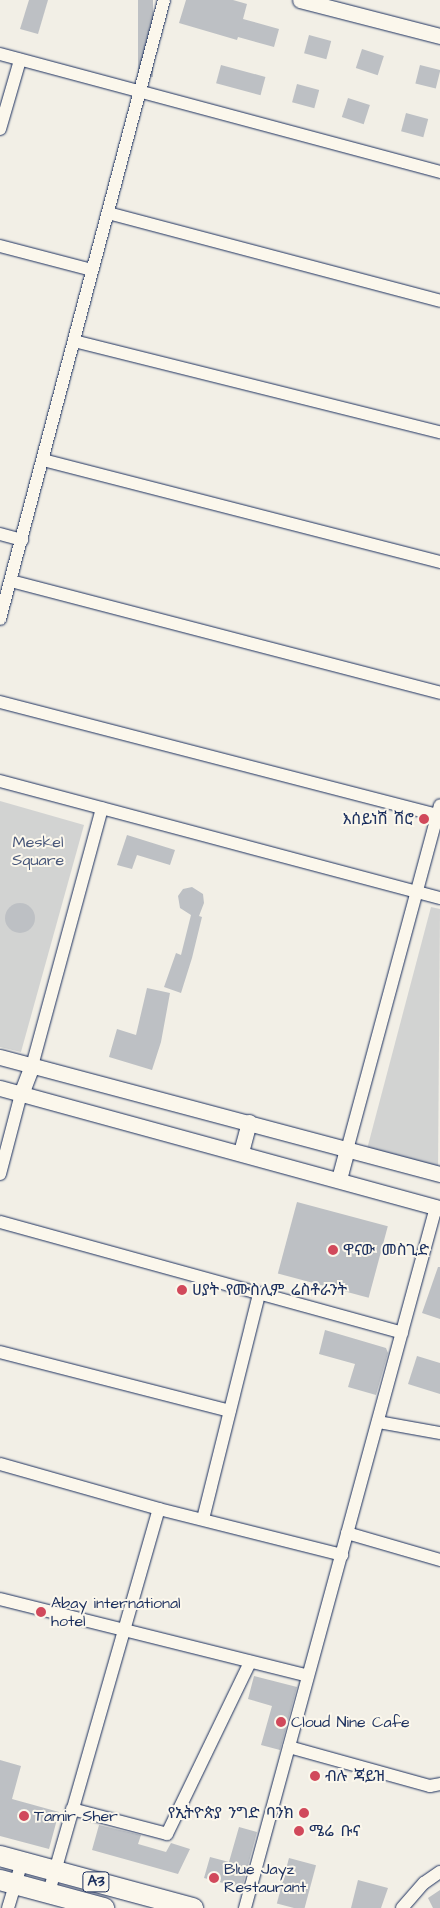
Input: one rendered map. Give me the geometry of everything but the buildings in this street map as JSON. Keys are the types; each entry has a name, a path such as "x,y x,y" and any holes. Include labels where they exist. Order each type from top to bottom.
{"highway":[{"name":"A3","path":"0,1856 193,1908"},
{"name":"A3","path":"8,1882 104,1908"}],"street":[{"path":"0,619 164,0"},
{"path":"300,0 440,36"},
{"path":"0,54 138,93 440,172"},
{"path":"0,129 20,60"},
{"path":"108,213 440,302"},
{"path":"0,246 92,270"},
{"path":"74,341 440,432"},
{"path":"43,460 440,562"},
{"path":"0,534 22,540"},
{"path":"10,581 440,693"},
{"path":"0,702 439,810 339,1179"},
{"path":"0,781 440,898"},
{"path":"0,1174 21,1094 32,1066 102,808"},
{"path":"0,1056 440,1174"},
{"path":"0,1088 439,1204 245,1908"},
{"path":"241,1152 249,1122"},
{"path":"0,1222 402,1333"},
{"path":"202,1519 259,1294"},
{"path":"0,1352 230,1411"},
{"path":"378,1422 440,1433"},
{"path":"0,1464 159,1509 342,1555"},
{"path":"49,1892 122,1630 159,1509"},
{"path":"347,1533 440,1560"},
{"path":"0,1599 308,1676"},
{"path":"72,1809 166,1834 250,1662"},
{"path":"289,1747 430,1786 440,1784"},
{"path":"8,1908 8,1882 22,1862"},
{"path":"402,1908 424,1883 440,1872"}],"green space":[{"name":"Meskel Square","path":"0,801 84,825 21,1052 0,1047"},
{"path":"431,907 440,909 438,1172 366,1153"}],"place":[{"name":"እሰይነሽ ሽሮ","path":"424,819"},
{"name":"ዋናው መስጊድ","path":"333,1250"},
{"name":"ሀያት የሙስሊም ሬስቶራንት","path":"182,1290"},
{"name":"Abay international hotel","path":"41,1612"},
{"name":"Cloud Nine Cafe","path":"281,1722"},
{"name":"ብሉ ጃይዝ","path":"315,1776"},
{"name":"የኢትዮጵያ ንግድ ባንክ","path":"304,1813"},
{"name":"Tamir Sher","path":"24,1816"},
{"name":"ሜሬ ቡና","path":"299,1831"},
{"name":"Blue Jayz Restaurant","path":"214,1878"}]}
